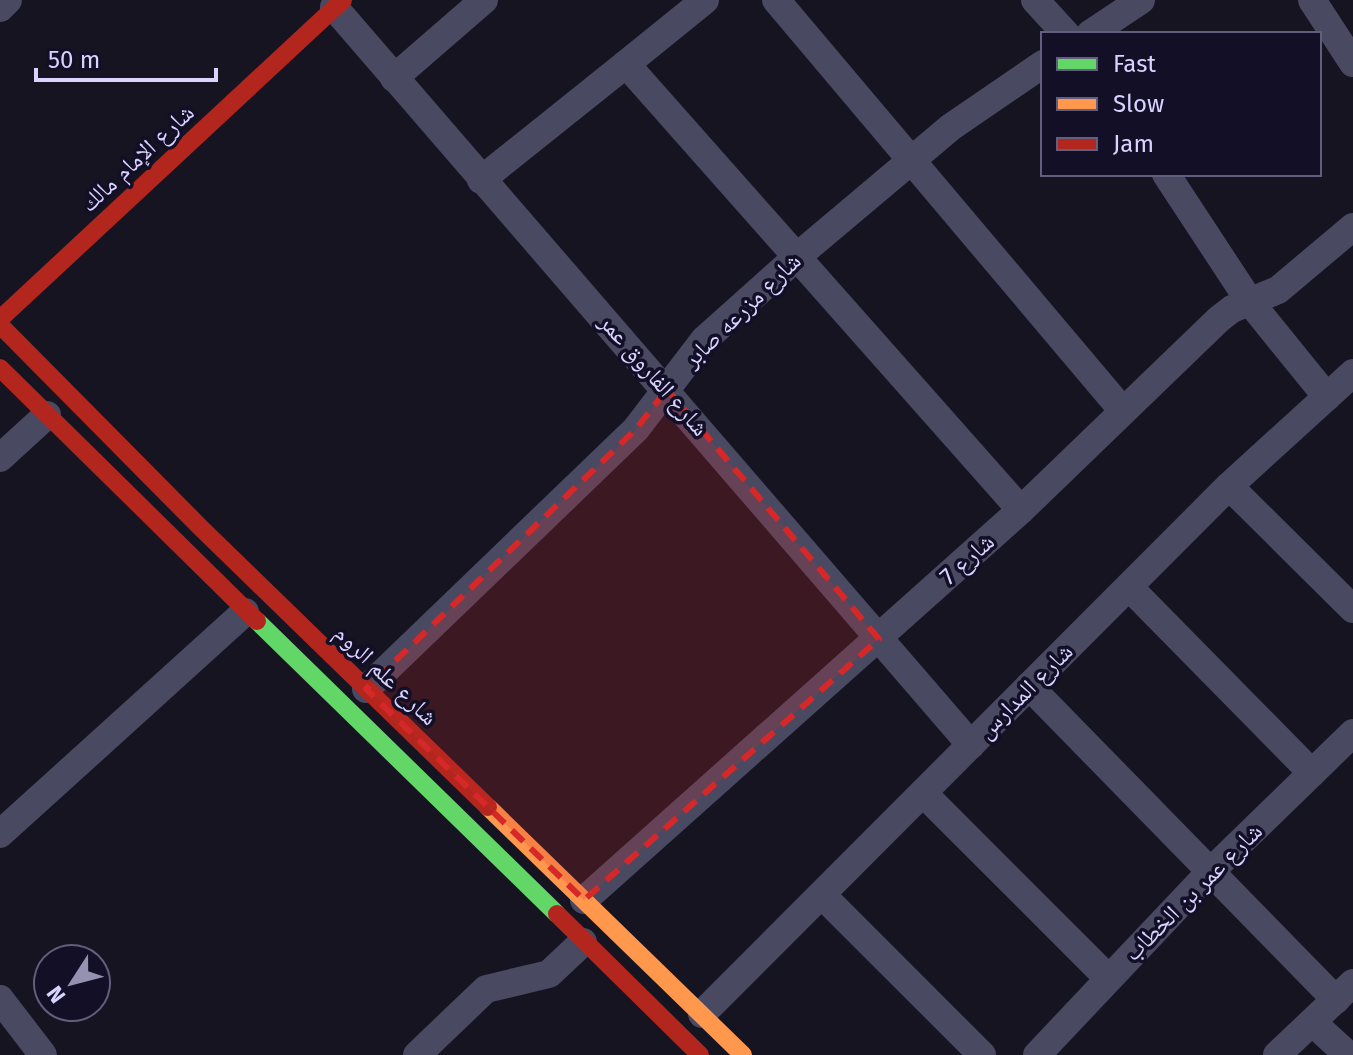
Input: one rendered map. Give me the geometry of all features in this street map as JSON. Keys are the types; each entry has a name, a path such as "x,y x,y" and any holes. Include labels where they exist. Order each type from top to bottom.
{"street":[{"path":"0,8 8,0"},
{"path":"394,78 484,0"},
{"path":"481,180 705,0"},
{"path":"776,0 1123,411"},
{"path":"1035,0 1064,32"},
{"path":"1093,32 1141,0"},
{"path":"1312,0 1353,63"},
{"name":"شارع الفاروق عمر","path":"338,4 394,78 481,180 667,389 971,745"},
{"name":"شارع الإمام مالك","path":"0,322 338,4"},
{"path":"626,64 799,255 1021,510"},
{"name":"شارع مزرعه صابر","path":"366,689 636,429 704,340 951,127 1041,65"},
{"path":"1167,176 1250,302 1327,397"},
{"name":"شارع 7","path":"584,900 1021,510 1219,319 1232,309 1278,290 1353,227"},
{"name":"شارع علم الروم","path":"0,322 200,527 743,1055"},
{"path":"0,368 180,549 700,1055"},
{"name":"شارع المدارس","path":"702,1014 1229,486 1353,373"},
{"path":"0,458 47,415"},
{"path":"1229,486 1353,609"},
{"path":"180,549 200,527"},
{"path":"1129,587 1312,773"},
{"path":"0,834 245,612"},
{"path":"1029,686 1210,872 1344,991 1336,1034 1277,1055"},
{"name":"شارع عمر بن الخطاب","path":"1037,1055 1210,872 1353,733"},
{"path":"923,793 1108,978"},
{"path":"822,895 982,1055"},
{"path":"417,1055 486,989 549,974 583,942"},
{"path":"623,980 644,957"},
{"path":"0,999 43,1055"}],"highlighted area":[{"path":"667,389 879,639 584,900 366,689 636,429"}],"traffic: fast":[{"path":"257,621 557,914"}],"traffic: slow":[{"path":"488,807 743,1055"}],"traffic: jam":[{"path":"0,319 343,0"},
{"path":"0,325 200,527 488,807"},
{"path":"0,368 257,621"},
{"path":"557,914 700,1055"}]}
